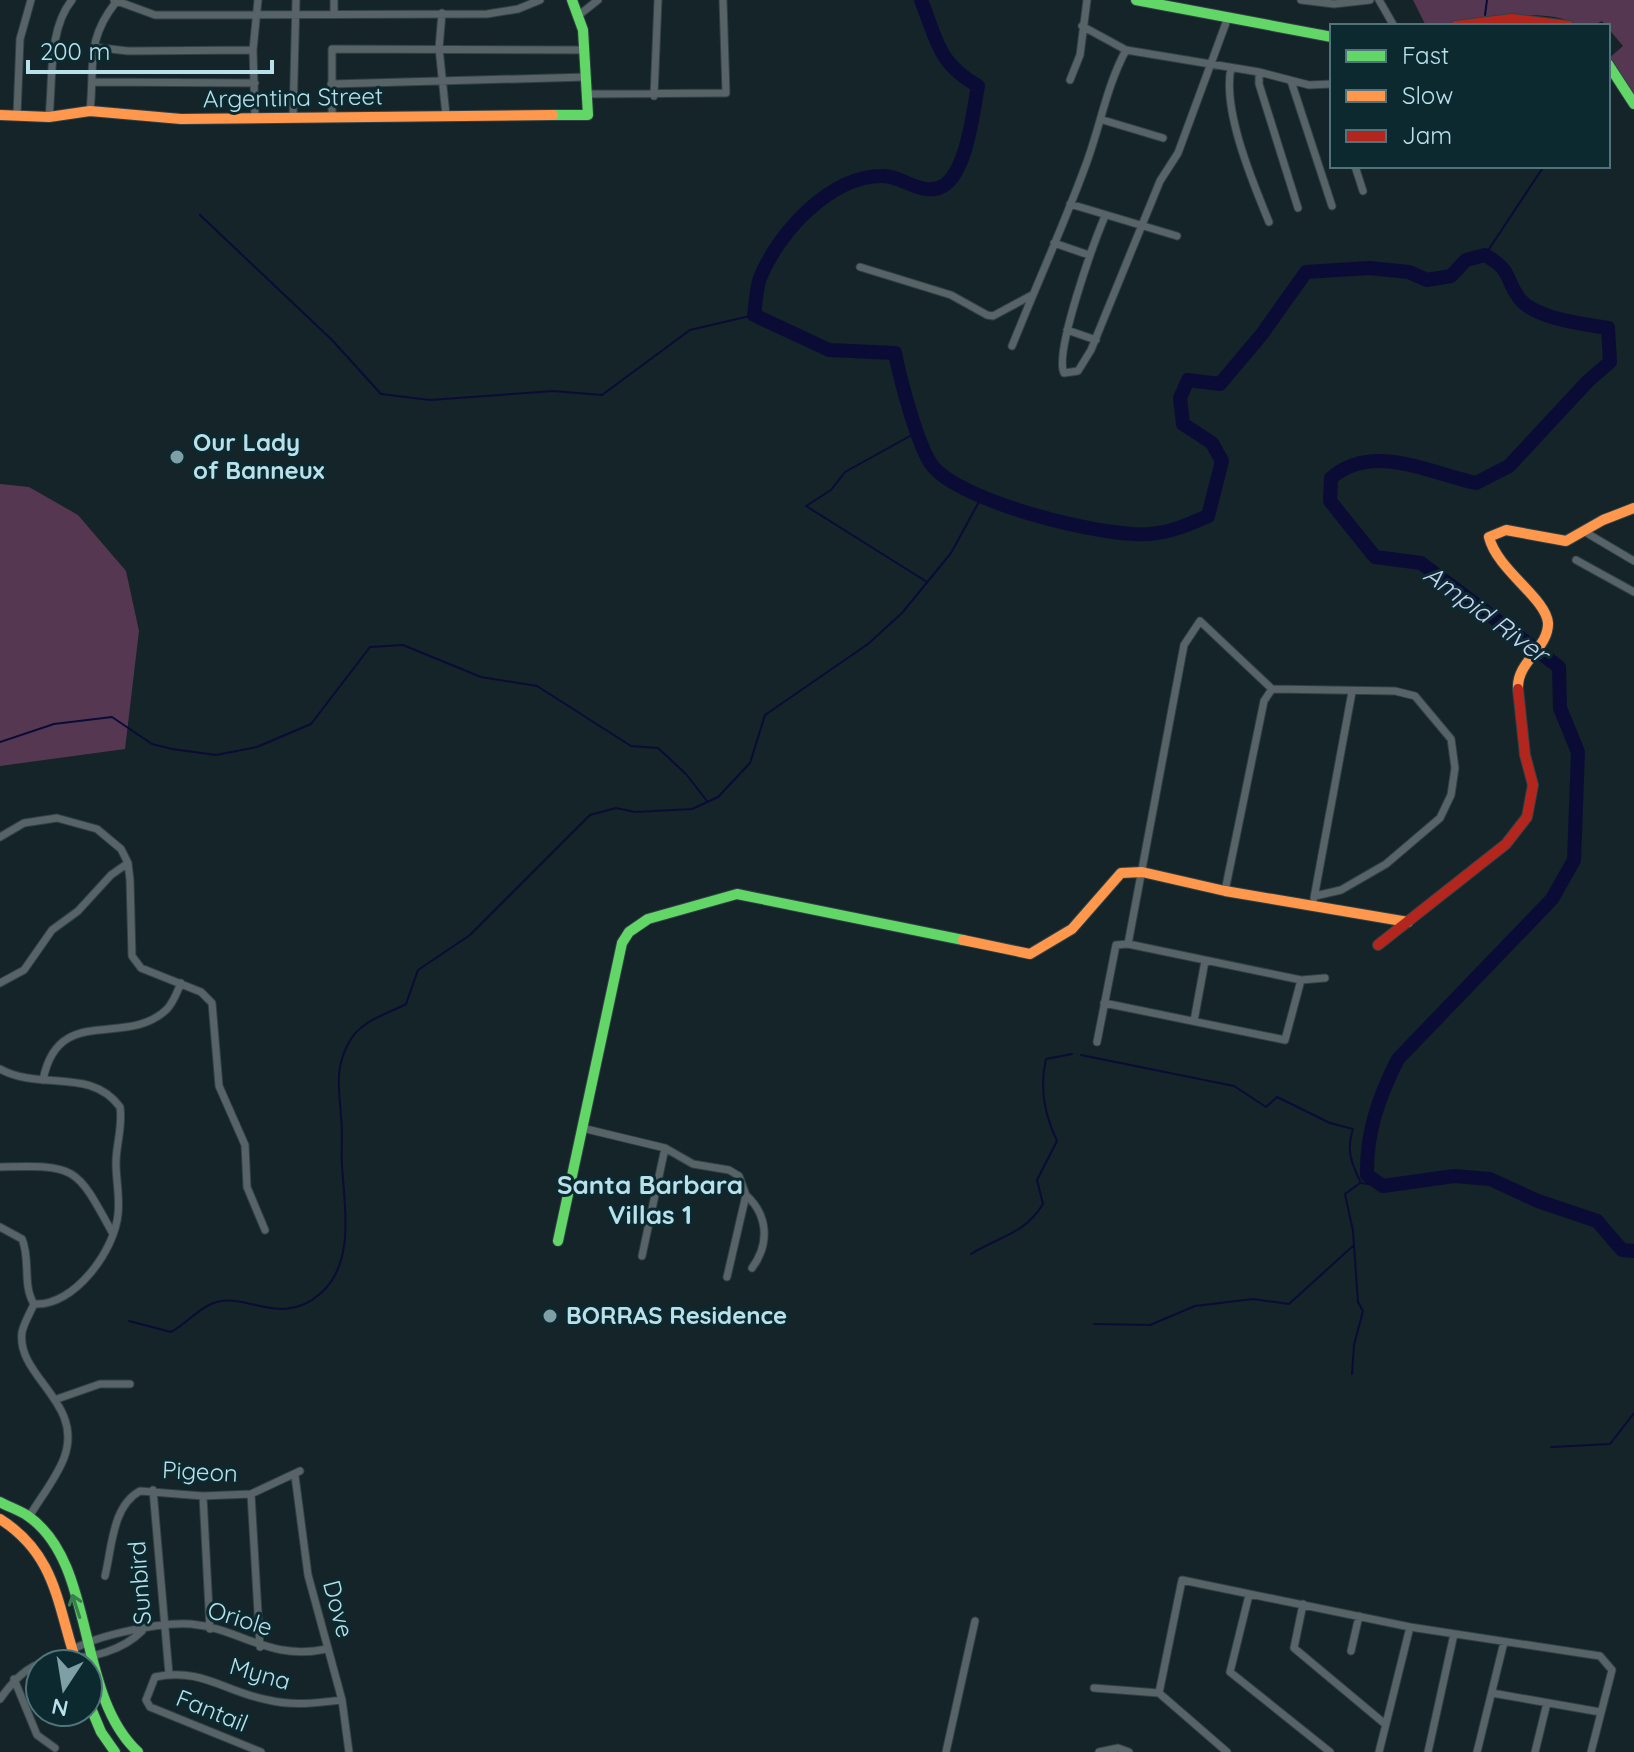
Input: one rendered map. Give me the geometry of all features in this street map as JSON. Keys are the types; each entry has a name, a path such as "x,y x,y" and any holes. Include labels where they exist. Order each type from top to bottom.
{"street":[{"path":"17,115 20,39 31,0"},
{"path":"49,117 62,13 72,0"},
{"path":"255,117 253,50 258,0"},
{"path":"293,117 296,0"},
{"path":"334,0 334,14"},
{"path":"90,111 93,47 98,24 115,1 155,15 296,17 334,14 487,14 518,9 540,0"},
{"path":"572,0 579,15 589,94 654,96 726,93 723,0"},
{"path":"579,15 598,0"},
{"path":"654,96 658,0"},
{"path":"1070,80 1080,55 1087,0"},
{"path":"1136,0 1227,20 1330,37"},
{"path":"1301,0 1334,4 1370,0"},
{"path":"1379,0 1393,24"},
{"path":"442,13 439,48 446,115"},
{"path":"1105,216 1089,255 1067,330 1061,365 1064,373 1073,374 1083,365 1096,340 1160,181 1178,153 1227,20"},
{"path":"1467,24 1488,20 1524,20 1554,24"},
{"path":"1082,26 1126,50 1259,72 1291,81 1330,84"},
{"path":"93,47 128,51 253,50"},
{"path":"332,118 332,49 585,50"},
{"path":"1012,346 1103,120 1108,89 1126,50"},
{"path":"1610,67 1634,104"},
{"path":"1231,68 1232,109 1252,179 1269,222"},
{"path":"1259,72 1259,84 1298,208"},
{"path":"331,84 587,77"},
{"path":"1291,81 1332,206"},
{"path":"93,82 255,83"},
{"name":"Argentina Street","path":"0,115 49,117 90,111 181,119 588,115 589,94"},
{"path":"1103,120 1163,138"},
{"path":"1356,168 1363,191"},
{"path":"1070,204 1177,236"},
{"path":"1054,243 1089,255"},
{"path":"860,267 951,295 993,316 1032,295"},
{"path":"1067,330 1096,340"},
{"path":"1378,945 1506,844 1527,817 1533,785 1525,755 1517,683 1525,663 1547,634 1544,611 1493,554 1489,537 1495,530 1506,528 1550,542 1569,541 1597,523 1634,508"},
{"path":"1585,532 1634,561"},
{"path":"1576,560 1634,592"},
{"path":"1128,944 1184,645 1200,621 1272,689 1395,691 1415,696 1435,715 1451,739 1455,768 1451,795 1440,818 1386,864 1341,890 1314,901"},
{"path":"1225,891 1264,701 1272,689"},
{"path":"1314,901 1352,692"},
{"path":"0,837 24,823 57,818 110,837 128,863 132,956 141,968 201,992 212,1003 219,1086 245,1145 247,1187 265,1230"},
{"path":"0,983 24,970 52,930 78,911 111,875 128,863"},
{"path":"558,1241 622,943 629,932 648,919 737,894 1030,954 1050,947 1091,913 1121,873 1142,872 1225,891 1314,901 1408,922"},
{"path":"1097,1042 1116,945 1128,944 1301,980 1325,978"},
{"path":"1194,1021 1205,961"},
{"path":"1104,1003 1285,1040 1301,980"},
{"path":"43,1080 47,1059 70,1037 153,1020 169,1008 181,983"},
{"path":"0,1069 43,1080 90,1083 103,1089 120,1107 116,1161 118,1216 113,1234 99,1261 84,1278 51,1302 34,1304"},
{"path":"582,1128 665,1148 693,1164 729,1170 739,1176 746,1195 759,1206 765,1219 761,1256 752,1268"},
{"path":"642,1256 665,1148"},
{"path":"0,1167 44,1166 74,1173 87,1186 113,1234"},
{"path":"727,1277 746,1195"},
{"path":"0,1227 22,1239 27,1250 29,1293 34,1304 23,1329 24,1350 57,1399 66,1422 65,1456 29,1517"},
{"path":"57,1399 100,1384 130,1384"},
{"name":"Pigeon","path":"105,1576 121,1510 131,1495 153,1490 203,1496 251,1494 297,1474"},
{"name":"Dove","path":"297,1474 308,1575 342,1700 349,1752"},
{"name":"Sunbird","path":"153,1490 169,1674"},
{"path":"251,1494 260,1647"},
{"path":"203,1496 210,1629"},
{"path":"0,1502 29,1517 52,1542 90,1648"},
{"path":"0,1519 28,1537 49,1567 70,1648"},
{"path":"1159,1693 1182,1580 1410,1627 1606,1659 1612,1670 1591,1752"},
{"path":"1249,1595 1230,1672 1330,1752"},
{"path":"1303,1604 1294,1648 1385,1724"},
{"path":"1351,1651 1359,1616"},
{"path":"946,1752 975,1621"},
{"name":"Oriole","path":"92,1648 127,1629 142,1631 190,1624 288,1653 327,1649"},
{"path":"1379,1752 1410,1627"},
{"path":"104,1648 118,1647 142,1631"},
{"path":"1428,1752 1454,1634"},
{"path":"1477,1752 1504,1642"},
{"path":"0,1699 24,1671"},
{"name":"Myna","path":"169,1674 194,1674 266,1700 299,1705 342,1700"},
{"name":"Fantail","path":"169,1674 155,1677 148,1688 146,1700 150,1707 261,1752"},
{"path":"14,1679 37,1735 55,1748"},
{"path":"1094,1688 1159,1693 1227,1752"},
{"path":"1492,1693 1600,1712"},
{"path":"104,1702 116,1730 138,1752"},
{"path":"1535,1752 1547,1703"},
{"path":"99,1728 115,1752"},
{"path":"1099,1752 1118,1748 1129,1752"}],"shaded area":[{"path":"1413,0 1634,0 1634,95 1610,62 1610,57 1623,46 1610,31 1610,24 1602,21 1580,24 1555,17 1522,15 1458,24 1425,24"},
{"path":"0,484 29,487 78,515 126,571 139,631 125,749 0,766"}],"waterway":[{"name":"Ampid River","path":"921,0 940,50 954,68 978,86 968,139 959,165 946,184 938,188 922,188 882,176 863,179 825,196 793,226 768,261 759,282 754,315 829,350 895,353 920,441 931,464 946,478 970,492 1068,524 1129,534 1165,532 1208,516 1222,461 1212,443 1183,424 1180,398 1188,380 1220,384 1262,334 1306,272 1369,268 1409,272 1427,280 1451,276 1466,260 1485,255 1504,270 1519,298 1536,311 1608,328 1610,362 1588,381 1509,466 1476,483 1402,463 1365,462 1347,467 1331,478 1330,501 1375,557 1421,563 1559,667 1560,708 1578,752 1574,860 1552,899 1398,1059 1375,1115 1367,1175 1383,1186 1454,1176 1490,1179 1538,1201 1597,1221 1622,1250 1634,1251"},
{"path":"1485,15 1487,0"},
{"path":"1485,255 1543,168"},
{"path":"200,215 332,340 381,394 430,400 553,391 602,395 690,330 754,315"},
{"path":"919,431 845,472 831,490 806,506 927,582"},
{"path":"129,1321 171,1332 211,1304 237,1301 277,1309 291,1308 321,1293 332,1280 344,1249 339,1077 342,1058 356,1032 406,1004 418,970 470,935 590,815 616,808 635,812 692,809 718,797 750,763 765,715 868,644 902,613 951,553 981,498"},
{"path":"0,742 54,724 112,717 152,744 172,749 216,755 257,747 311,724 370,647 403,645 481,677 537,686 631,746 658,748 686,774 707,801"},
{"path":"971,1254 1019,1229 1043,1204 1037,1180 1057,1141 1044,1101 1046,1059 1072,1054"},
{"path":"1081,1055 1234,1086 1266,1107 1277,1097 1330,1123 1353,1129 1351,1156 1361,1183 1383,1186"},
{"path":"1352,1374 1354,1345 1363,1311 1358,1302 1353,1231 1345,1194 1360,1183"},
{"path":"1094,1324 1150,1325 1195,1306 1253,1299 1289,1304 1354,1245"},
{"path":"1551,1447 1610,1444 1634,1413"}],"traffic: fast":[{"path":"553,115 588,115 583,30 572,0"},
{"path":"1136,0 1330,37"},
{"path":"1610,67 1634,104"},
{"path":"558,1241 622,943 629,932 648,919 737,894 963,940"},
{"path":"0,1502 28,1516 50,1538 65,1565 77,1596 104,1697 118,1727 138,1752"},
{"path":"99,1728 115,1752"}],"traffic: slow":[{"path":"0,115 49,117 90,111 181,119 553,115"},
{"path":"1518,689 1522,671 1543,640 1548,623 1539,604 1501,561 1489,537 1506,530 1566,541 1603,520 1634,508"},
{"path":"963,940 1030,954 1072,929 1121,873 1142,872 1225,891 1408,922"},
{"path":"0,1519 19,1533 44,1565 72,1648"}],"traffic: jam":[{"path":"1472,24 1512,19 1553,24"},
{"path":"1378,945 1506,844 1527,817 1533,785 1525,755 1518,689"}],"place":[{"name":"Our Lady of Banneux","path":"177,457"},
{"name":"BORRAS Residence","path":"550,1316"}],"district":[{"name":"Santa Barbara Villas 1","path":"650,1200"}]}
